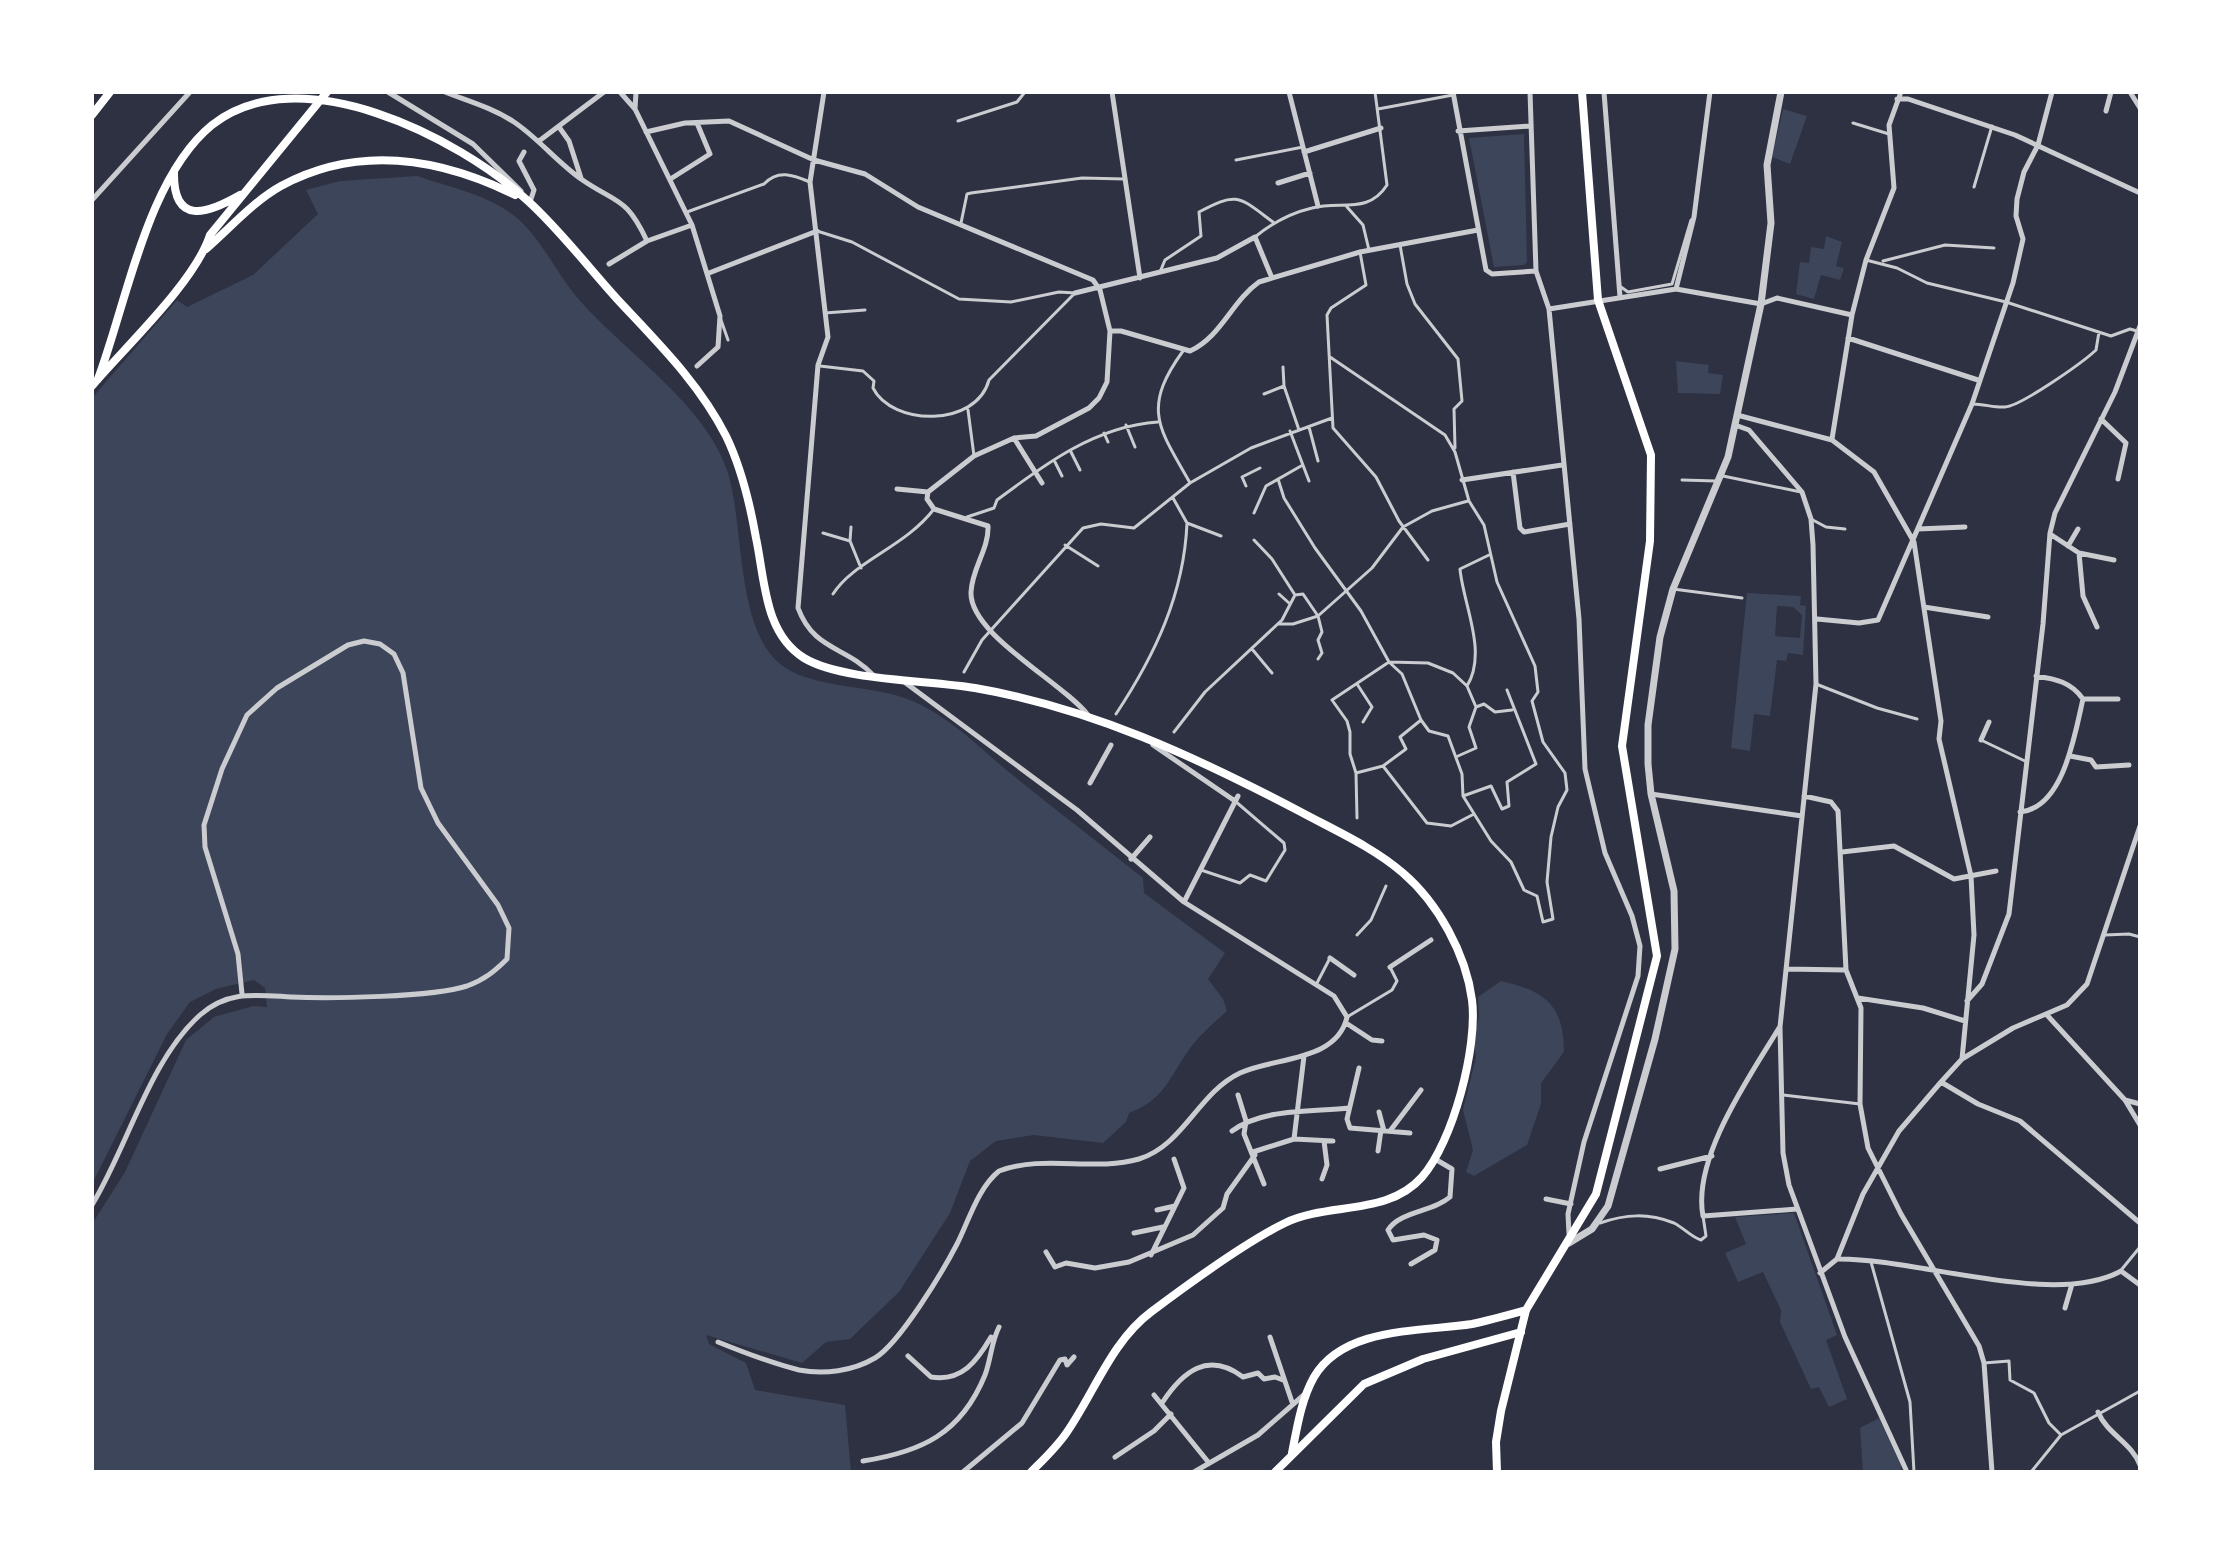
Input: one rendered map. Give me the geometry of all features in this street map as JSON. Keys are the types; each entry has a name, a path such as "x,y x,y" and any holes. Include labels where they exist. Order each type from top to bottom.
{"main road":[{"path":"92,115 110,92"},
{"path":"206,249 210,235 327,92"},
{"path":"1497,1472 1496,1442 1501,1411 1526,1310 1596,1194 1657,956 1622,746 1650,541 1651,455 1598,300 1582,92"},
{"path":"95,382 158,199 201,135 218,120 273,97 300,96 360,109 435,138 497,176 530,202 687,375 728,441 748,498 767,601 779,634 810,662 824,668 978,689 1088,715 1252,786 1359,844 1402,872 1432,905 1465,973 1474,1021 1460,1093 1435,1159 1410,1189 1389,1199 1310,1214 1276,1228 1142,1318 1108,1365 1065,1436 1031,1472"},
{"path":"95,382 206,249 280,187 340,164 401,160 447,166 477,176 530,202"},
{"path":"174,171 182,205 198,213 216,209 244,192"},
{"path":"1292,1453 1307,1393 1328,1360 1345,1348 1397,1333 1475,1323 1526,1310"},
{"path":"1275,1472 1364,1384 1423,1359 1521,1332"}],"street":[{"path":"92,200 190,92"},
{"path":"388,92 473,144 504,171 530,202"},
{"path":"445,92 497,111 539,141 581,179 622,201 635,215 647,241"},
{"path":"539,141 604,92"},
{"path":"620,92 635,109 672,178 709,273 720,316 718,347 697,366"},
{"path":"635,109 636,92"},
{"path":"824,92 810,182 828,337 818,365 798,608 804,624 815,638 861,662 873,675"},
{"path":"1112,92 1140,278"},
{"path":"1289,92 1318,206"},
{"path":"1530,92 1536,271 1549,309 1570,524 1589,793 1605,853 1632,916 1640,946 1638,976 1584,1142 1571,1204 1569,1243"},
{"path":"1606,92 1620,297"},
{"path":"1676,289 1694,217 1709,92"},
{"path":"1569,1243 1596,1224 1608,1206 1675,949 1674,891 1651,794 1648,725 1660,637 1673,589 1721,479 1761,304 1771,223 1767,165 1781,92"},
{"path":"1832,440 1852,315 1866,260 1894,188 1890,115 1901,92"},
{"path":"1817,619 1859,623 1878,620 1914,542 1972,404 2006,302 2023,239 2016,216 2017,199 2024,172 2038,145 2052,92"},
{"path":"2106,111 2111,92"},
{"path":"2130,92 2140,108"},
{"path":"1453,93 1458,131 1489,273 1536,271"},
{"path":"1897,99 1908,99 1992,126 2140,193"},
{"path":"646,132 729,121 814,160 865,174 918,207 1093,280 1100,290 1110,331 1107,382 1099,398 1089,408 1036,436 1014,438 974,456 928,492 897,489"},
{"path":"672,178 710,154 697,123"},
{"path":"1458,131 1531,126"},
{"path":"559,127 569,141 581,179"},
{"path":"1304,150 1381,128"},
{"path":"524,152 519,161 534,190 530,202"},
{"path":"1278,183 1310,173"},
{"path":"609,264 647,241 692,225"},
{"path":"1110,331 1121,331 1183,351 1201,346 1247,291 1272,278 1360,252 1478,230"},
{"path":"709,273 817,231"},
{"path":"1075,293 1100,290 1217,258 1255,237 1272,278"},
{"path":"1549,309 1676,289 1761,304 1777,298 1852,315"},
{"path":"1967,1001 1982,984 2006,927 2018,858 2020,812 2050,533 2055,513 2101,419 2139,328"},
{"path":"1848,338 1978,380"},
{"path":"1737,415 1832,440 1874,472 1914,542 1941,721 1939,739 1971,876 1974,935 1962,1059"},
{"path":"2101,419 2126,443 2118,479"},
{"path":"1734,425 1749,430 1802,492 1811,519 1817,619 1816,684 1780,1027 1783,1153 1797,1209 1820,1273 1907,1472"},
{"path":"1014,438 1042,483"},
{"path":"1462,480 1562,465"},
{"path":"1513,472 1520,528 1524,532 1570,524"},
{"path":"928,492 929,505 934,509 988,526 971,592 978,619 1088,715"},
{"path":"1918,529 1965,527"},
{"path":"2068,546 2078,529"},
{"path":"2050,533 2079,553 2114,560"},
{"path":"2079,553 2083,596 2097,627"},
{"path":"1924,607 1988,617"},
{"path":"92,1205 180,1035 218,1002 242,994 293,997 436,992 466,987 489,977 507,959 509,928 498,905 438,823 421,788 403,673 394,654 380,644 364,641 348,645 277,688 247,715 231,742 204,825 205,847 238,954 242,994"},
{"path":"2020,812 2030,811 2052,792 2070,756 2083,699 2076,689 2063,682 2036,676"},
{"path":"900,678 932,706 964,723 1077,810 1184,902 1317,984 1334,996 1347,1020 1372,1040 1382,1041"},
{"path":"2083,699 2118,699"},
{"path":"1981,740 1989,722"},
{"path":"1139,735 1237,798 1184,902"},
{"path":"1090,783 1111,745"},
{"path":"2070,756 2091,760 2096,767 2129,765"},
{"path":"1651,794 1802,816"},
{"path":"1804,796 1837,805 1842,852 1846,970 1861,1008 1860,1104 1868,1148 1901,1214 1979,1346 1984,1363 1992,1472"},
{"path":"1820,1273 1837,1259 1863,1194 1899,1131 1962,1059 2013,1028 2047,1015 2077,997 2087,984 2140,826"},
{"path":"1131,859 1150,837"},
{"path":"1842,852 1894,846 1948,877 1996,871"},
{"path":"1390,967 1431,940"},
{"path":"1330,958 1354,975"},
{"path":"1786,969 1846,970"},
{"path":"1858,998 1923,1008 1965,1021"},
{"path":"2047,1015 2125,1100 2140,1125"},
{"path":"718,1342 799,1370 841,1371 875,1358 911,1317 933,1284 983,1191 999,1171 1054,1162 1139,1159 1159,1150 1176,1135 1212,1092 1237,1074 1261,1065 1304,1056 1338,1035 1347,1020"},
{"path":"1780,1027 1735,1101 1712,1156 1702,1187 1703,1216 1797,1209"},
{"path":"1294,1139 1304,1056"},
{"path":"1359,1068 1347,1119 1350,1128 1410,1133"},
{"path":"1941,1082 1978,1104 2020,1121 2140,1223"},
{"path":"1378,1151 1385,1131 1421,1090"},
{"path":"1238,1095 1246,1121 1244,1134 1264,1184"},
{"path":"2125,1100 2140,1104"},
{"path":"1232,1131 1246,1121 1349,1108"},
{"path":"1379,1112 1385,1131"},
{"path":"1046,1252 1055,1267 1066,1263 1089,1268 1112,1266 1151,1255 1201,1230 1218,1214 1227,1194 1254,1154 1294,1139 1333,1141"},
{"path":"1322,1179 1327,1165 1324,1141"},
{"path":"1660,1169 1712,1156"},
{"path":"1151,1255 1184,1188 1174,1159"},
{"path":"1411,1264 1435,1250 1437,1240 1424,1235 1393,1240 1388,1230 1397,1221 1434,1208 1450,1197 1452,1169 1435,1159"},
{"path":"1546,1199 1571,1204"},
{"path":"1157,1210 1176,1205"},
{"path":"1134,1233 1164,1227"},
{"path":"1837,1259 1870,1259 1933,1267 2037,1285 2105,1280 2121,1271 2140,1285"},
{"path":"2065,1308 2072,1284"},
{"path":"863,1461 923,1448 954,1423 983,1379 999,1327 971,1365 953,1378 931,1377 908,1356"},
{"path":"1270,1337 1292,1402"},
{"path":"963,1472 1022,1423 1060,1360 1065,1359 1068,1365 1074,1357"},
{"path":"1162,1403 1178,1379 1204,1366 1218,1364 1243,1377 1258,1373 1264,1379 1275,1377 1283,1380"},
{"path":"1194,1472 1258,1435 1292,1402 1307,1393"},
{"path":"1154,1395 1209,1463"},
{"path":"2098,1412 2104,1425 2130,1449 2140,1465"},
{"path":"1115,1457 1154,1431 1171,1414"}],"lane":[{"path":"958,121 1017,102 1025,92"},
{"path":"1255,237 1273,222 1318,206 1369,204 1387,185 1375,92"},
{"path":"1606,92 1621,288 1628,292 1667,286 1674,280 1692,217 1709,92"},
{"path":"1377,109 1453,93"},
{"path":"1853,123 1889,134"},
{"path":"1974,187 1992,126"},
{"path":"1236,160 1304,150"},
{"path":"687,213 764,184 774,175 784,174 810,182"},
{"path":"960,226 967,194 1082,178 1125,179"},
{"path":"1160,274 1165,260 1201,236 1199,212 1226,197 1245,201 1273,222"},
{"path":"1347,207 1363,225 1369,250"},
{"path":"817,231 852,242 959,299 1011,302 1059,292 1075,293"},
{"path":"1278,479 1284,498 1389,662 1402,674 1421,720 1429,731 1448,736 1457,756 1463,796 1491,841 1511,862 1524,890 1537,896 1543,922 1554,915 1547,882 1551,837 1558,807 1567,790 1565,773 1543,742 1537,726 1532,701 1538,692 1535,666 1497,582 1484,525 1469,501 1462,480 1455,452 1454,409 1462,401 1458,359 1415,304 1407,284 1400,245"},
{"path":"1866,260 1879,261 1945,245 1994,248"},
{"path":"1360,252 1366,285 1328,311 1332,418 1338,437 1376,477 1403,527 1428,560"},
{"path":"1879,261 1927,283 2006,302 2111,336 2139,328"},
{"path":"818,365 863,371 874,381 873,388 883,401 912,415 948,415 968,410 986,392 989,380 1075,293"},
{"path":"824,314 865,310"},
{"path":"720,316 728,340"},
{"path":"1972,404 2003,408 2021,403 2032,392 2090,356 2098,347 2099,332"},
{"path":"1183,351 1162,383 1158,422 1190,483"},
{"path":"1330,357 1445,435 1455,452"},
{"path":"1283,367 1284,386 1299,430"},
{"path":"1264,394 1284,386"},
{"path":"968,410 974,456"},
{"path":"964,672 990,629 1083,528 1101,524 1134,528 1148,513 1190,483 1251,448 1332,418"},
{"path":"967,517 994,508 997,500 1035,472 1104,433 1126,425 1158,422"},
{"path":"1126,425 1135,447"},
{"path":"1309,427 1318,461"},
{"path":"1290,431 1309,481"},
{"path":"1104,433 1108,442"},
{"path":"1071,451 1080,470"},
{"path":"1054,460 1062,476"},
{"path":"1254,513 1266,486 1301,466"},
{"path":"1246,486 1242,477 1260,468"},
{"path":"1682,480 1721,479 1802,492"},
{"path":"1116,714 1160,639 1181,573 1187,523 1172,498"},
{"path":"1278,624 1293,624 1318,616 1372,568 1403,527 1432,511 1469,501"},
{"path":"833,594 861,568 896,547 934,509"},
{"path":"1811,519 1826,527 1845,529"},
{"path":"1187,523 1221,536"},
{"path":"851,527 850,541 861,568"},
{"path":"823,533 850,541"},
{"path":"1254,540 1272,559 1295,595"},
{"path":"1065,545 1098,566"},
{"path":"1467,686 1473,660 1473,626 1464,598 1460,569 1491,554"},
{"path":"1673,589 1742,598"},
{"path":"1279,594 1289,603"},
{"path":"1174,732 1205,692 1278,624 1295,595 1303,594 1318,616 1322,636 1318,643 1322,653 1318,659"},
{"path":"1252,649 1272,673"},
{"path":"1357,818 1356,773 1350,754 1347,721 1332,700 1389,662 1428,663 1453,673 1467,686 1476,707 1469,727 1476,748 1457,756"},
{"path":"1356,684 1372,707 1363,722"},
{"path":"1816,684 1877,708 1917,719"},
{"path":"1463,796 1491,786 1502,809 1510,805 1507,782 1536,764 1507,690"},
{"path":"1476,707 1484,704 1495,712 1514,709"},
{"path":"1356,773 1383,766 1407,748 1400,737 1421,720"},
{"path":"1981,740 2027,762"},
{"path":"1383,766 1427,823 1451,826 1474,814"},
{"path":"1201,870 1237,883 1250,875 1266,881 1287,846 1237,798"},
{"path":"1357,935 1371,920 1386,886"},
{"path":"2102,936 2129,934 2140,937"},
{"path":"1317,984 1330,958"},
{"path":"1347,1020 1392,990 1397,981 1390,967"},
{"path":"1783,1095 1860,1104"},
{"path":"1596,1224 1626,1214 1639,1215 1674,1223 1701,1240 1706,1236 1703,1216"},
{"path":"2121,1271 2140,1247"},
{"path":"1870,1259 1910,1402 1914,1472"},
{"path":"1984,1363 2009,1361 2010,1380 2034,1393 2049,1423 2061,1435"},
{"path":"2031,1472 2061,1435 2140,1391"}],"shaded area":[{"path":"1783,109 1807,116 1790,164 1772,157"},
{"path":"1524,134 1527,262 1524,265 1494,267 1469,138"},
{"path":"417,176 494,203 517,218 575,295 702,424 728,473 743,574 755,625 765,646 779,663 810,679 888,693 906,698 935,713 1143,878 1144,893 1225,953 1208,979 1223,999 1227,1011 1195,1042 1161,1092 1129,1113 1126,1122 1103,1143 1034,1135 996,1141 970,1161 950,1213 899,1292 850,1339 826,1342 802,1363 706,1335 709,1344 746,1363 755,1390 845,1405 851,1472 92,1472 92,1224 125,1172 186,1040 214,1017 253,1006 267,1007 265,988 254,980 216,989 190,1002 167,1034 92,1184 92,398 177,300 187,307 253,275 318,214 306,190 340,181"},
{"path":"1826,236 1842,242 1836,266 1844,268 1840,280 1821,275 1814,299 1796,294 1800,262 1809,263 1811,247 1824,249"},
{"path":"1676,361 1709,365 1708,373 1723,375 1720,394 1678,393"},
{"path":"1747,593 1801,596 1800,605 1806,606 1803,655 1788,653 1786,661 1777,660 1770,716 1754,714 1750,751 1731,748","holes":["1777,606 1793,607 1802,615 1800,638 1775,636"]},
{"path":"1501,981 1540,995 1549,1003 1560,1022 1564,1052 1541,1083 1541,1104 1527,1145 1474,1176 1466,1172 1473,1150 1463,1110 1476,1057 1473,1040 1479,1017 1478,997"},
{"path":"1794,1213 1837,1335 1826,1340 1847,1399 1829,1407 1819,1387 1811,1389 1780,1322 1781,1310 1763,1272 1738,1282 1725,1253 1746,1244 1735,1217"},
{"path":"1879,1418 1901,1465 1901,1472 1863,1472 1860,1428"}]}
